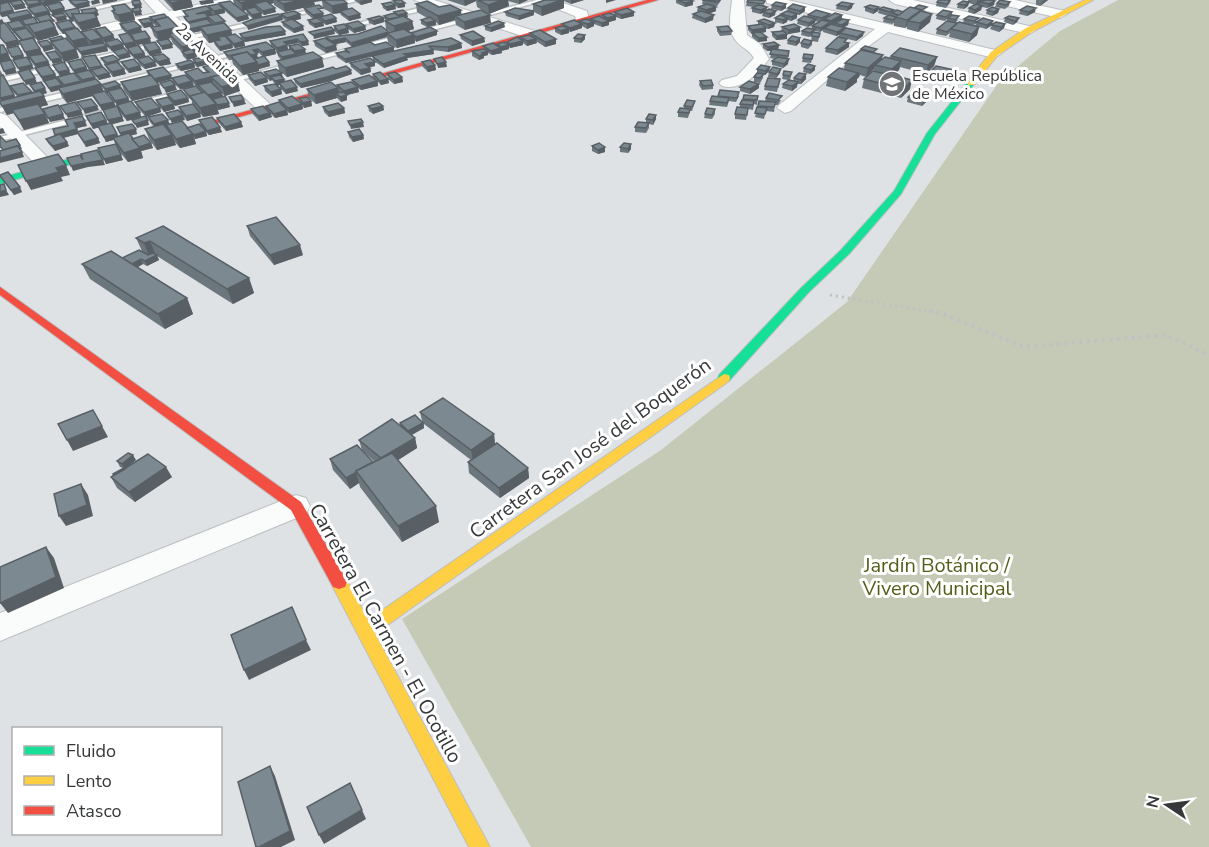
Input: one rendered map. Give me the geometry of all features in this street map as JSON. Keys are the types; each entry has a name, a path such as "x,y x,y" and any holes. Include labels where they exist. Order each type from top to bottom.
{"street":[{"name":"2a Avenida","path":"150,0 265,108"},
{"path":"0,51 237,0"},
{"path":"420,0 530,34"},
{"path":"543,0 582,14 582,20"},
{"path":"161,136 651,0"},
{"path":"772,0 994,54"},
{"path":"895,0 1029,30"},
{"path":"998,0 1060,14"},
{"name":"Carretera San José del Boquerón","path":"366,631 722,380 805,291 845,252 898,192 931,133 994,54 1029,30 1090,0"},
{"path":"727,83 742,79 762,59 754,47 740,37 734,1"},
{"path":"785,108 849,54 885,28"},
{"path":"0,118 8,137 23,138 44,163"},
{"path":"0,181 126,146"},
{"name":"Carretera El Carmen - El Ocotillo","path":"0,290 296,506 366,631 480,847"},
{"path":"0,627 296,506"}],"lane":[{"path":"0,7 36,0"},
{"path":"22,24 135,0"},
{"path":"0,80 358,0"},
{"path":"8,137 543,0"},
{"path":"336,30 438,6"},
{"path":"0,110 246,51"}],"path":[{"path":"805,291 944,314 1023,347 1166,335 1209,355"}],"green space":[{"name":"Jardín Botánico / Vivero Municipal","path":"1118,0 1209,0 1209,847 531,847 402,619 661,450 847,302 999,82 1060,31"}],"building":[{"path":"21,0 24,4 13,6 10,2"},
{"path":"24,0 38,0 40,3 28,5"},
{"path":"69,0 86,0 89,2 75,5"},
{"path":"139,0 141,4 133,5 132,1"},
{"path":"168,0 188,0 171,3"},
{"path":"277,0 301,0 283,4"},
{"path":"322,0 343,0 347,3 332,6"},
{"path":"478,0 503,0 488,5"},
{"path":"545,0 562,0 541,7 533,4"},
{"path":"678,0 690,0 693,1 685,3"},
{"path":"748,0 765,1 763,4 747,2"},
{"path":"950,0 947,4 937,2"},
{"path":"1000,0 1010,2 1006,5 997,3"},
{"path":"230,1 248,15 236,18 219,3"},
{"path":"266,1 275,8 263,11 254,4"},
{"path":"393,1 405,3 398,4"},
{"path":"427,1 439,7 450,5 461,10 438,16 416,4"},
{"path":"963,1 969,2 965,5 958,4"},
{"path":"995,1 989,4 980,2"},
{"path":"8,2 13,10 0,13 0,4"},
{"path":"60,2 64,8 51,11 47,5"},
{"path":"391,2 395,5 386,7 382,4"},
{"path":"776,2 786,4 782,7 772,5"},
{"path":"842,2 853,4 848,7 837,5"},
{"path":"43,4 49,11 34,14 28,8"},
{"path":"125,4 133,12 118,15 112,11 115,10 112,6"},
{"path":"218,4 224,9 214,11 208,6"},
{"path":"707,4 716,7 706,10 698,7"},
{"path":"793,4 805,7 800,11 788,8"},
{"path":"976,4 982,6 975,10 969,8"},
{"path":"319,5 323,8 318,9 323,13 313,15 304,8"},
{"path":"758,5 767,7 761,10 752,8"},
{"path":"870,5 879,7 874,10 865,7"},
{"path":"919,5 927,7 922,10 914,8"},
{"path":"206,6 211,10 196,14 205,13 209,17 188,22 184,17 188,16 183,11"},
{"path":"1027,6 1036,8 1029,12 1020,10"},
{"path":"139,7 141,11 134,12 132,9"},
{"path":"255,7 261,13 252,15 246,9"},
{"path":"883,7 894,10 890,12 879,9"},
{"path":"910,7 921,10 907,20 895,17"},
{"path":"992,7 999,9 994,12 987,10"},
{"path":"78,8 80,14 72,14 73,17 70,18 64,11"},
{"path":"95,8 97,11 90,14 83,14 81,10"},
{"path":"352,8 360,14 348,17 340,11"},
{"path":"515,8 534,11 519,16 505,12"},
{"path":"627,8 634,12 621,15 614,12"},
{"path":"769,9 776,11 770,14 763,12"},
{"path":"27,10 31,14 10,19 7,14"},
{"path":"403,10 407,13 398,15 394,12"},
{"path":"481,10 490,15 464,22 455,16"},
{"path":"816,10 830,14 822,18 808,15"},
{"path":"897,10 903,12 899,15 892,13"},
{"path":"943,10 952,12 946,17 937,15"},
{"path":"294,11 300,14 287,18 281,14"},
{"path":"701,11 714,15 705,19 693,14"},
{"path":"787,11 797,14 792,17 781,14"},
{"path":"921,11 932,14 920,23 908,21"},
{"path":"63,13 66,16 56,18 52,15"},
{"path":"94,13 97,18 78,23 72,14"},
{"path":"394,13 400,17 389,19 384,16"},
{"path":"610,13 616,16 607,18 602,15"},
{"path":"835,13 842,15 831,21 824,19"},
{"path":"48,14 54,21 40,22 36,17"},
{"path":"164,14 167,17 155,20 156,23 150,17"},
{"path":"217,14 225,21 215,23 207,16"},
{"path":"278,14 282,16 247,26 243,23 253,19"},
{"path":"331,14 336,18 325,21 320,17"},
{"path":"780,15 788,18 783,20 775,18"},
{"path":"889,15 896,17 893,20 884,18"},
{"path":"952,15 959,16 955,20 948,18"},
{"path":"379,16 384,18 373,21 368,19"},
{"path":"403,16 412,21 394,26 385,21"},
{"path":"599,16 609,21 602,23 590,19"},
{"path":"804,16 816,19 809,23 798,20"},
{"path":"969,16 979,18 974,21 964,19"},
{"path":"1009,16 1019,18 1015,21 1005,18"},
{"path":"34,17 38,23 25,25 22,20"},
{"path":"168,17 178,27 156,32 151,27 160,26 155,20"},
{"path":"430,17 435,21 426,23 421,20"},
{"path":"149,18 152,22 143,24 139,20"},
{"path":"317,18 323,22 314,24 308,20"},
{"path":"983,18 993,21 987,25 976,22"},
{"path":"207,19 212,24 190,29 185,24"},
{"path":"292,19 303,26 293,29 282,22"},
{"path":"586,19 594,22 587,24 579,21"},
{"path":"764,19 775,23 769,25 758,21"},
{"path":"842,19 849,20 842,25 835,23"},
{"path":"19,20 25,27 12,29 7,23"},
{"path":"50,20 55,27 34,33 28,25"},
{"path":"69,20 75,27 61,30 56,23"},
{"path":"574,20 582,24 570,28 562,24"},
{"path":"822,20 830,22 821,28 812,26"},
{"path":"134,21 141,27 127,31 120,24"},
{"path":"358,21 365,26 353,29 346,24"},
{"path":"498,21 504,23 491,28 485,26"},
{"path":"947,21 957,23 947,32 937,29"},
{"path":"959,22 979,27 972,34 951,29"},
{"path":"996,22 1005,24 1001,27 991,25"},
{"path":"5,23 18,40 5,43 0,37 0,24"},
{"path":"224,23 231,30 207,35 200,27"},
{"path":"344,24 348,28 338,31 334,26"},
{"path":"762,24 766,28 752,30 748,26"},
{"path":"794,24 800,27 789,30 782,27"},
{"path":"831,24 845,28 837,32 824,28"},
{"path":"280,26 285,31 244,38 240,34 266,27"},
{"path":"381,26 389,32 351,43 345,38 331,41 326,37 358,34"},
{"path":"562,26 569,28 561,31 555,28"},
{"path":"728,26 732,31 721,32 717,27"},
{"path":"105,27 113,35 103,38 95,29"},
{"path":"331,27 334,30 313,35 309,32"},
{"path":"430,27 437,31 415,37 411,33"},
{"path":"26,28 34,37 22,40 14,31"},
{"path":"77,28 86,38 72,41 64,31"},
{"path":"807,28 815,29 810,33 802,31"},
{"path":"846,28 864,32 857,37 840,33"},
{"path":"93,29 102,38 90,41 81,32"},
{"path":"404,29 414,35 396,40 387,33"},
{"path":"540,30 556,39 545,42 530,33"},
{"path":"145,31 150,38 135,41 131,34"},
{"path":"182,31 195,44 182,47 169,34"},
{"path":"473,31 484,38 472,41 460,35"},
{"path":"783,31 787,34 777,36 772,32"},
{"path":"760,32 767,37 759,38 752,33"},
{"path":"813,32 820,33 819,37 811,36"},
{"path":"128,33 135,42 124,44 119,35"},
{"path":"235,34 244,41 234,44 226,36"},
{"path":"303,34 308,41 301,42 297,39 284,42 287,45 277,48 270,41"},
{"path":"578,34 585,35 581,39 574,38"},
{"path":"529,35 536,39 527,41 520,37"},
{"path":"61,36 64,39 52,41 49,39"},
{"path":"225,36 232,44 219,47 214,41 220,40 218,37"},
{"path":"792,36 800,38 796,42 788,40"},
{"path":"517,37 523,41 510,44 507,42"},
{"path":"838,37 847,39 844,42 849,43 838,50 826,48"},
{"path":"33,38 40,49 25,52 19,41"},
{"path":"66,38 76,49 61,53 51,42"},
{"path":"325,38 336,45 325,48 314,41"},
{"path":"451,38 461,43 448,47 429,46 433,50 404,54 407,56 383,64 372,56"},
{"path":"117,39 123,44 110,47 105,42"},
{"path":"168,39 172,44 161,46 157,41"},
{"path":"804,39 812,41 809,45 801,43"},
{"path":"47,40 52,45 42,47 38,42"},
{"path":"155,42 160,49 149,52 143,44"},
{"path":"266,42 275,49 262,52 258,49 253,50 257,54 251,55 247,52 228,56 224,52"},
{"path":"370,42 375,45 386,42 394,47 345,59 336,53 345,51 350,53 345,49"},
{"path":"504,42 509,45 501,47 497,44"},
{"path":"774,42 779,45 768,47 763,44"},
{"path":"103,43 107,46 80,52 76,47"},
{"path":"493,43 501,48 491,51 483,46"},
{"path":"298,44 305,49 295,51 289,46"},
{"path":"0,45 3,45 8,53 0,55"},
{"path":"138,45 144,53 133,55 127,48"},
{"path":"18,46 23,55 12,57 7,48"},
{"path":"865,46 877,49 873,52 861,49"},
{"path":"124,48 129,53 118,56 113,51"},
{"path":"900,48 937,57 928,65 891,56"},
{"path":"191,49 196,53 186,55 182,52"},
{"path":"291,49 296,54 282,57 277,52"},
{"path":"484,49 488,51 479,56 472,51"},
{"path":"772,49 789,51 788,56 770,54"},
{"path":"861,50 883,55 868,68 845,63"},
{"path":"55,51 61,58 51,60 46,53"},
{"path":"247,52 257,62 240,66 231,56"},
{"path":"313,52 322,58 285,68 277,61"},
{"path":"42,54 48,61 35,64 29,56"},
{"path":"163,54 169,59 158,62 152,56"},
{"path":"804,54 813,55 812,59 803,58"},
{"path":"95,55 102,66 89,68 82,57"},
{"path":"113,55 119,60 107,63 101,58"},
{"path":"148,56 155,62 144,65 137,59"},
{"path":"264,56 269,62 258,65 254,59"},
{"path":"27,57 32,65 18,68 13,60"},
{"path":"206,57 209,60 196,63 193,59"},
{"path":"442,57 446,62 437,64 434,59"},
{"path":"778,57 789,59 784,64 772,61"},
{"path":"885,57 901,61 892,69 875,65"},
{"path":"370,58 375,62 365,64 370,68 360,70 350,63"},
{"path":"81,59 86,67 73,70 68,62"},
{"path":"134,59 140,66 128,69 121,62"},
{"path":"11,60 15,68 4,71 0,62"},
{"path":"190,60 194,63 180,67 176,64"},
{"path":"430,60 435,65 427,67 422,62"},
{"path":"64,62 69,70 58,72 53,65"},
{"path":"117,62 124,69 112,72 105,65"},
{"path":"213,64 224,74 195,81 185,72 198,68 203,73 209,72 203,67"},
{"path":"808,64 815,66 811,70 804,68"},
{"path":"48,65 55,74 42,77 35,68"},
{"path":"761,65 770,67 765,71 757,69"},
{"path":"346,66 351,70 300,84 294,79 333,67 336,69"},
{"path":"936,66 954,70 950,74 932,70"},
{"path":"103,67 109,73 97,76 91,70"},
{"path":"163,67 171,75 154,79 147,71"},
{"path":"773,67 781,69 777,74 769,72"},
{"path":"839,68 858,73 847,82 828,77"},
{"path":"29,69 35,78 24,81 18,72"},
{"path":"276,69 282,73 269,76 264,72"},
{"path":"89,70 95,77 82,80 76,73"},
{"path":"784,71 792,72 790,76 783,75"},
{"path":"873,71 912,80 903,89 864,79"},
{"path":"261,72 267,78 254,81 248,75"},
{"path":"380,72 388,79 380,81 373,74"},
{"path":"395,72 402,77 394,80 387,74"},
{"path":"74,73 81,81 64,85 57,77"},
{"path":"227,73 238,82 222,87 211,77"},
{"path":"757,73 764,74 760,78 754,77"},
{"path":"799,73 806,74 801,80 794,78"},
{"path":"3,75 14,95 0,98 0,76"},
{"path":"151,75 159,85 129,92 121,82"},
{"path":"185,75 192,81 178,85 172,78"},
{"path":"280,75 284,79 275,81 271,77"},
{"path":"369,75 377,81 360,86 352,80"},
{"path":"56,78 62,85 49,88 44,81"},
{"path":"768,78 780,79 778,87 765,86"},
{"path":"96,79 101,84 63,94 58,88"},
{"path":"171,80 175,85 164,88 160,83"},
{"path":"291,80 297,87 285,90 279,83"},
{"path":"711,80 713,85 703,86 700,81"},
{"path":"789,80 798,82 792,86 783,84"},
{"path":"115,81 120,85 106,89 101,85"},
{"path":"749,81 759,84 750,89 740,87"},
{"path":"41,82 45,88 35,91 30,85"},
{"path":"211,82 221,92 208,95 198,85"},
{"path":"331,82 338,88 314,95 307,89"},
{"path":"351,82 358,87 344,91 337,85"},
{"path":"23,83 32,92 18,95 10,86"},
{"path":"275,84 281,89 271,92 264,86"},
{"path":"196,86 203,93 190,97 183,89"},
{"path":"121,88 128,98 115,101 108,91"},
{"path":"181,90 188,98 174,101 167,94"},
{"path":"720,90 739,92 737,98 718,96"},
{"path":"915,90 930,94 923,101 908,97"},
{"path":"40,91 44,96 2,106 0,103 0,101"},
{"path":"105,91 114,102 100,105 92,94"},
{"path":"205,92 216,104 200,108 190,96"},
{"path":"343,92 347,95 340,97 336,93"},
{"path":"769,93 782,96 778,100 766,98"},
{"path":"241,95 244,100 232,102 229,97"},
{"path":"744,95 758,96 757,100 743,99"},
{"path":"225,96 229,103 217,105 213,99"},
{"path":"292,96 302,104 288,108 279,100"},
{"path":"712,96 729,98 727,103 710,101"},
{"path":"168,97 174,104 162,107 156,100"},
{"path":"307,97 311,101 303,103 299,98"},
{"path":"151,98 160,108 144,112 135,102"},
{"path":"91,99 97,106 83,109 77,102"},
{"path":"687,100 695,101 692,107 684,106"},
{"path":"742,100 754,101 753,105 740,104"},
{"path":"131,101 140,112 125,116 117,105"},
{"path":"759,101 776,102 774,107 758,106"},
{"path":"75,102 81,110 66,114 60,106"},
{"path":"279,102 287,110 274,114 266,106"},
{"path":"338,103 344,108 328,112 323,107"},
{"path":"379,103 383,106 372,109 368,106"},
{"path":"38,104 45,114 19,120 12,110"},
{"path":"193,104 200,113 186,116 179,107"},
{"path":"58,105 63,114 48,118 43,109"},
{"path":"117,106 122,117 108,120 103,110"},
{"path":"263,106 270,113 258,116 251,109"},
{"path":"737,107 748,108 747,115 735,114"},
{"path":"757,107 767,108 765,114 755,113"},
{"path":"680,108 690,109 689,113 678,112"},
{"path":"707,108 715,109 712,115 705,114"},
{"path":"178,110 183,115 170,119 166,113"},
{"path":"101,112 106,120 91,124 86,116"},
{"path":"162,114 168,120 154,124 148,117"},
{"path":"234,114 241,122 225,127 217,118"},
{"path":"649,114 656,115 653,120 646,119"},
{"path":"82,116 85,121 74,123 77,129 55,135 53,129 68,126 65,120"},
{"path":"145,116 148,120 135,124 132,120"},
{"path":"212,117 220,127 207,131 199,120"},
{"path":"361,119 363,122 350,125 348,121"},
{"path":"182,121 193,134 176,139 166,125"},
{"path":"638,122 649,123 646,128 635,127"},
{"path":"111,123 117,134 104,137 98,126"},
{"path":"132,124 136,129 120,133 117,127"},
{"path":"163,124 172,135 154,140 145,129"},
{"path":"199,124 206,131 194,135 187,128"},
{"path":"90,128 98,138 84,142 77,132"},
{"path":"359,129 363,135 352,137 348,132"},
{"path":"129,133 140,148 124,153 113,138"},
{"path":"60,134 67,142 53,146 46,139"},
{"path":"144,135 151,143 139,147 132,139"},
{"path":"0,136 6,142 16,139 20,145 3,150 0,146"},
{"path":"599,143 605,147 598,150 592,146"},
{"path":"624,143 631,144 628,149 620,147"},
{"path":"116,144 121,155 104,159 98,148"},
{"path":"18,146 22,152 0,158 0,151"},
{"path":"97,150 103,160 71,166 67,158 80,155 83,160 81,154"},
{"path":"58,154 66,165 56,168 59,172 26,181 18,165"},
{"path":"8,172 20,187 11,190 0,176"},
{"path":"4,184 6,190 0,192 0,185"},
{"path":"276,217 300,245 270,255 247,226"},
{"path":"163,226 249,278 227,289 150,241 144,243 136,238"},
{"path":"139,250 148,255 153,253 157,255 132,264 122,258"},
{"path":"111,251 187,298 158,314 82,264"},
{"path":"443,398 494,434 471,450 420,412"},
{"path":"93,410 102,426 67,440 58,424"},
{"path":"415,415 423,423 408,431 400,423"},
{"path":"392,419 415,438 381,458 359,440"},
{"path":"497,443 528,468 499,488 468,462"},
{"path":"357,445 373,462 346,478 330,459"},
{"path":"128,453 133,455 122,464 117,461"},
{"path":"392,453 436,506 398,526 356,471"},
{"path":"148,454 166,467 129,492 111,477"},
{"path":"81,484 87,505 59,516 54,494"},
{"path":"46,547 56,577 0,603 0,567"},
{"path":"292,607 306,640 244,670 231,635"},
{"path":"270,766 290,831 256,847 238,782"},
{"path":"350,783 362,810 319,835 307,807"}],"traffic: fast":[{"path":"724,378 805,290 845,252 898,192 931,133 971,83"},
{"path":"0,181 111,150"}],"traffic: slow":[{"path":"971,83 994,54 1029,30 1090,0"},
{"path":"366,631 724,378"},
{"path":"339,582 480,847"}],"traffic: jam":[{"path":"172,133 655,0"},
{"path":"0,290 296,506 339,582"}],"place":[{"name":"Escuela República de México","path":"892,84"}]}
